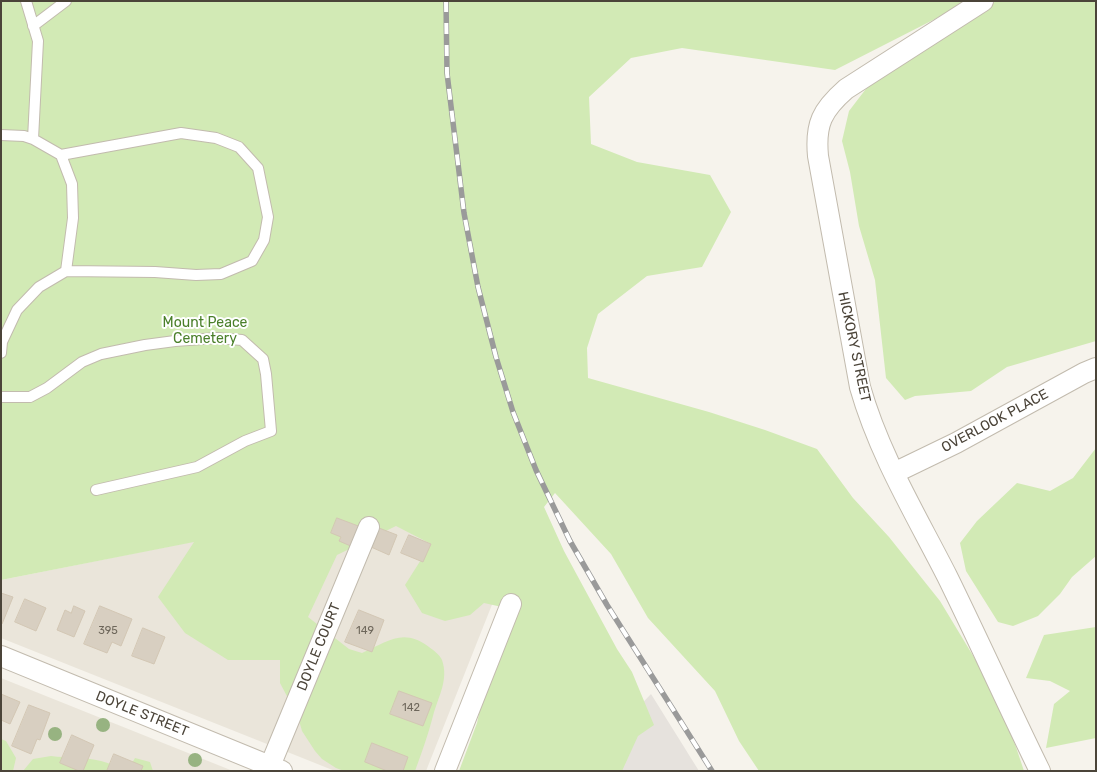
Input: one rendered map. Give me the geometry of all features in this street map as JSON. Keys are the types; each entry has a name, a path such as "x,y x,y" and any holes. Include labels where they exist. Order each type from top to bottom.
{"street":[{"name":"HICKORY STREET","path":"983,1 846,89 834,99 825,111 819,124 816,138 860,387 866,410 894,473 958,598 1040,771"},
{"name":"OVERLOOK PLACE","path":"894,473 956,443 1096,368"},
{"name":"DOYLE COURT","path":"276,768 369,527"},
{"path":"445,771 511,604"},
{"name":"DOYLE STREET","path":"1,656 276,768"}],"lane":[{"path":"26,1 38,41 33,139"},
{"path":"33,26 66,1"},
{"path":"2,345 17,310 39,287 66,271 221,274 252,261 264,240 268,217 258,168 239,147 216,138 181,133 61,155"},
{"path":"1,135 24,136 61,155 72,184 73,218 66,271"},
{"path":"2,396 30,397 47,388 82,362 101,354 145,345 217,338 242,340 263,359 271,431 245,441 197,467 96,490"}],"shaded area":[{"path":"371,506 272,746 1,638 1,580"},
{"path":"379,515 520,534 426,771 335,771 285,751"},
{"path":"1,678 233,771 1,771"},
{"path":"651,694 699,771 577,771"}],"green space":[{"name":"Mount Peace Cemetery","path":"1,1 966,1 835,70 682,48 631,58 589,97 591,144 637,162 710,175 731,212 702,267 647,276 598,314 587,348 588,378 709,412 817,449 853,498 889,537 940,601 1001,702 1024,771 759,771 739,741 715,691 648,618 611,554 555,493 544,507 564,551 617,649 632,672 654,725 638,736 622,771 459,771 477,723 502,607 484,603 470,615 445,621 422,613 405,585 431,544 396,526 337,555 308,617 349,649 362,653 387,641 403,637 420,641 441,658 444,667 444,681 415,771 344,771 336,768 322,759 302,731 298,717 280,683 280,660 228,660 185,633 158,597 194,542 1,580"},
{"path":"996,1 1093,1 1096,3 1096,341 1007,367 971,391 915,396 905,400 886,378 875,280 859,226 850,172 842,141 849,111 872,81"},
{"path":"1096,448 1096,556 1072,577 1060,594 1038,616 1013,626 998,622 966,571 960,543 977,521 1017,483 1050,491 1073,478"},
{"path":"1096,627 1096,738 1046,748 1054,704 1070,691 1050,681 1026,678 1044,635"},
{"path":"1,739 6,741 16,758 13,771 1,771"},
{"path":"51,756 95,760 128,770 135,758 150,762 153,771 23,771 33,759"}],"building":[{"path":"337,518 361,527 353,547 339,541 341,537 331,533"},
{"path":"379,528 397,535 389,555 371,547"},
{"path":"409,535 431,544 423,562 401,553"},
{"path":"1,593 13,597 2,624 1,624"},
{"path":"25,599 46,608 36,631 15,622"},
{"path":"74,606 85,611 74,637 57,630 65,610 71,613"},
{"path":"100,606 132,619 121,646 112,642 107,653 84,644"},
{"path":"359,610 384,620 372,652 345,642"},
{"path":"143,628 165,637 154,664 132,656"},
{"path":"399,691 432,703 423,726 390,714"},
{"path":"1,694 20,702 10,724 1,720"},
{"path":"29,705 50,713 40,740 37,739 31,754 12,746"},
{"path":"72,735 94,745 83,771 60,763"},
{"path":"372,743 408,757 403,771 387,771 365,762"},
{"path":"114,754 143,766 141,771 107,771"}],"railway":[{"path":"446,1 447,73 464,213 478,287 496,357 513,412 536,470 570,541 607,605 712,771"}]}
